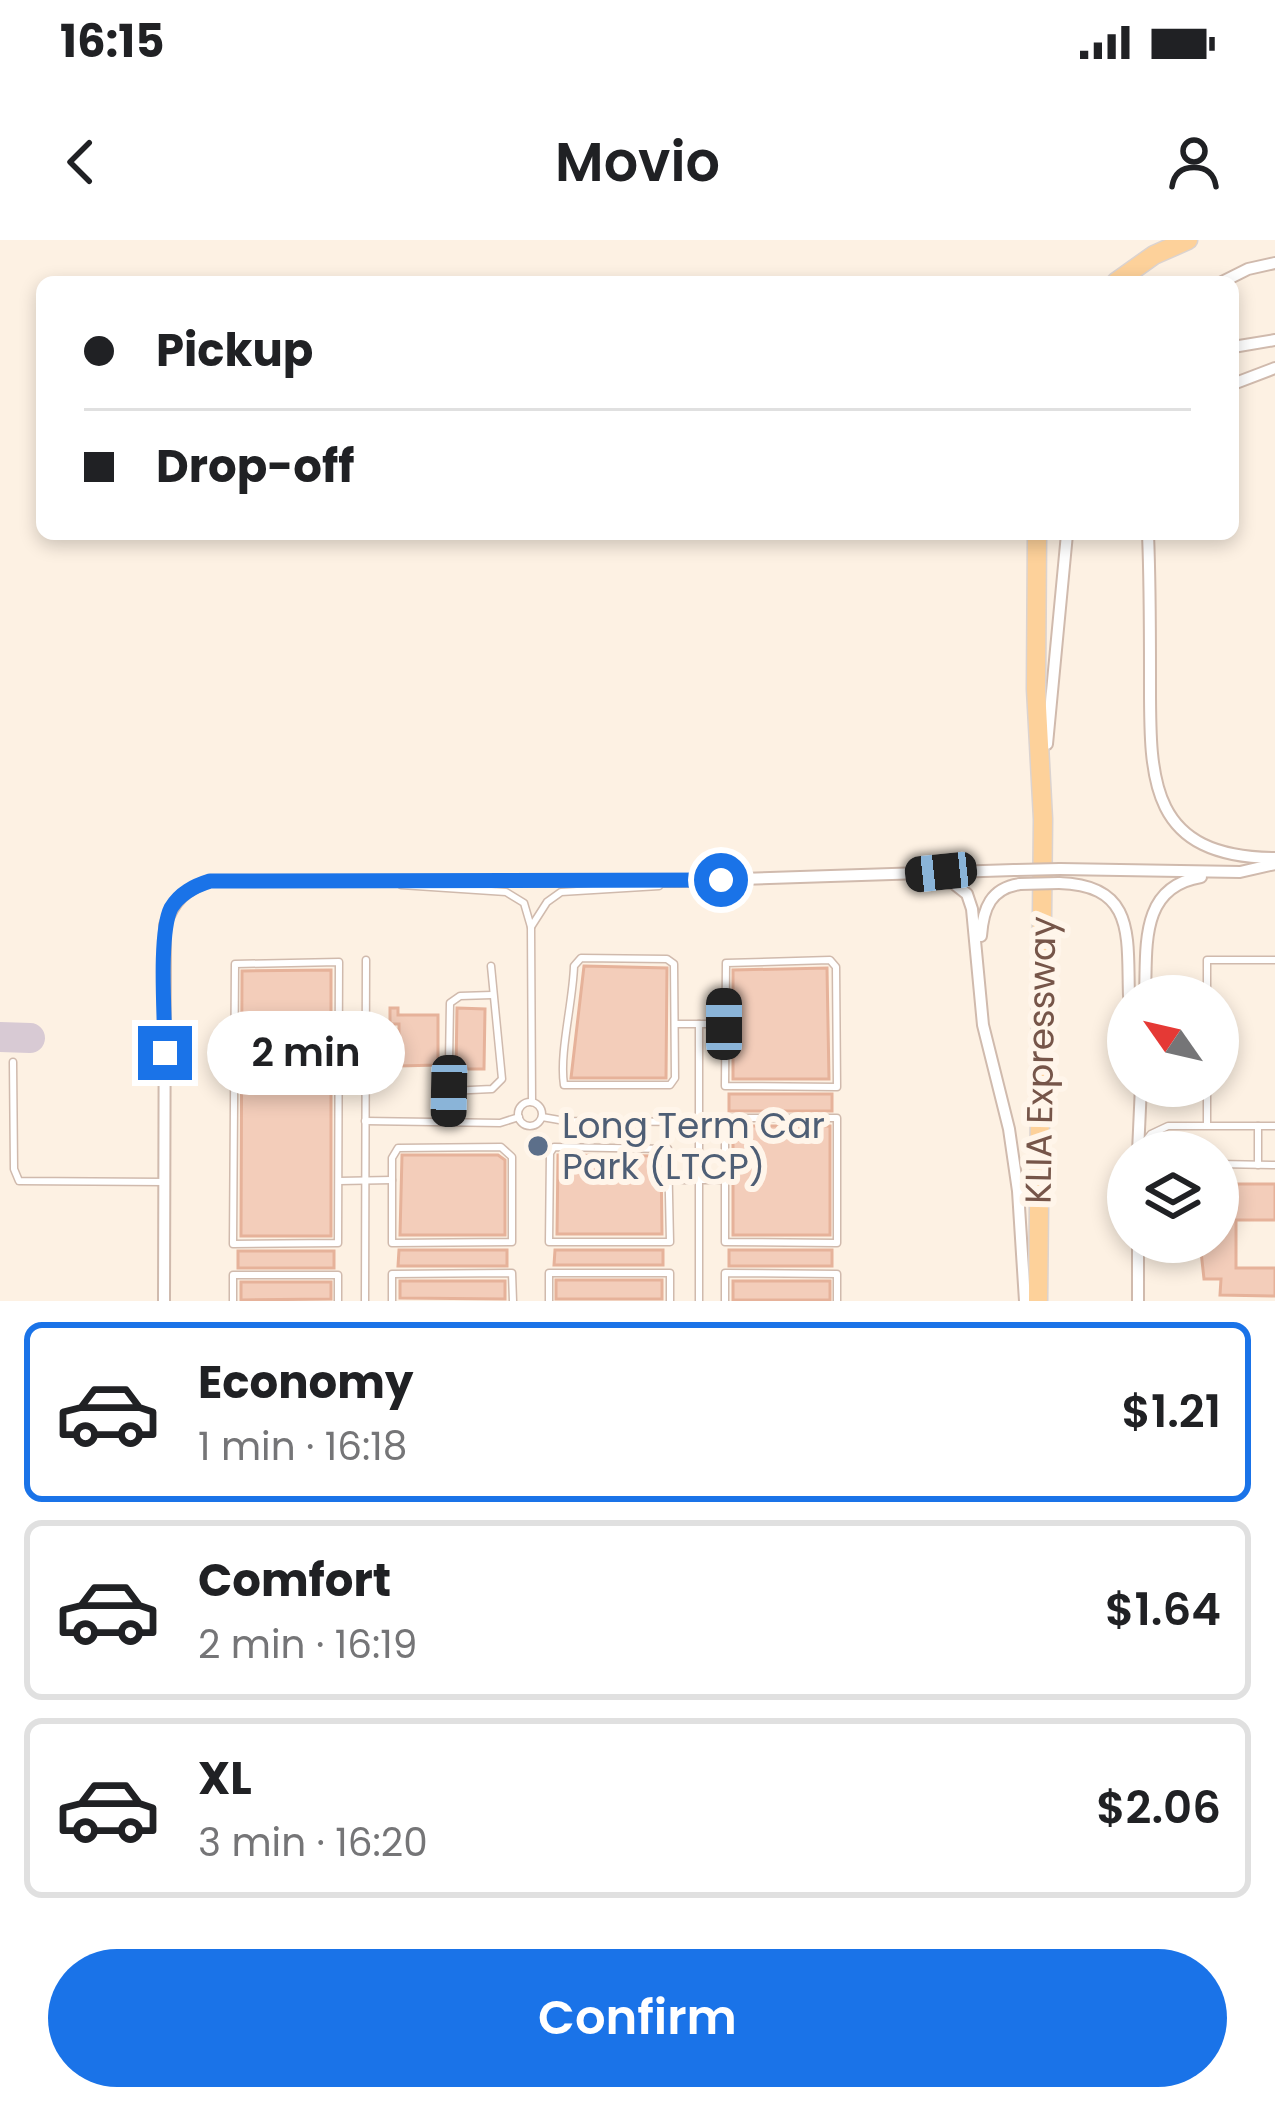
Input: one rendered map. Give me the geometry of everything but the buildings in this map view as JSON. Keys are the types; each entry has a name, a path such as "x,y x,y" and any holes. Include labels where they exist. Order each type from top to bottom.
{"main road":[{"path":"1124,276 1154,255 1188,240"},
{"name":"KLIA Expressway","path":"1037,540 1036,689 1042,819 1038,1301"}],"street":[{"path":"1234,276 1275,262"},
{"path":"1239,346 1275,340"},
{"path":"1239,383 1275,368"},
{"path":"1042,819 1066,540"},
{"path":"1151,540 1150,747 1159,795 1175,822 1198,842 1228,855 1275,861"},
{"path":"1146,975 1148,923 1156,901 1171,887 1275,861"},
{"path":"164,1301 165,925 180,896 210,881 679,881 1060,869 1240,872"},
{"path":"892,877 945,880 962,888 970,902 982,1025 1009,1129 1018,1191 1025,1301"},
{"path":"979,969 987,905 996,892 1020,884 1059,884 1096,889 1121,912 1129,975"},
{"path":"1138,1263 1138,1301"}],"lane":[{"path":"375,880 407,887 506,892 524,903 530,927 532,1102"},
{"path":"530,927 553,895 561,892 645,889 679,881"},
{"path":"578,959 670,959 675,967 675,1024 675,1078 670,1085 569,1087 563,1082 578,959"},
{"path":"364,1301 366,960"},
{"path":"1207,975 1207,960 1275,960"},
{"path":"832,961 836,967 837,1087 725,1086 724,1024 724,968 728,962 832,961"},
{"path":"339,962 339,1181 338,1243 233,1244 235,964 339,962"},
{"path":"449,1091 492,1089 502,1079 490,966"},
{"path":"448,1122 450,1003 460,996 492,995"},
{"path":"675,1024 724,1024"},
{"path":"699,1024 700,1301"},
{"path":"13,1062 14,1174 22,1183 165,1182"},
{"path":"532,1102 540,1107 542,1117"},
{"path":"519,1117 521,1106 532,1102"},
{"path":"1207,1107 1207,1126"},
{"path":"365,1121 500,1123 519,1117"},
{"path":"519,1117 531,1125 542,1117 699,1122"},
{"path":"725,1118 837,1118 837,1243 725,1242 725,1180 725,1118"},
{"path":"1258,1126 1258,1165"},
{"path":"1157,1131 1162,1127 1275,1126"},
{"path":"0,1127 14,1127"},
{"path":"554,1147 665,1148 670,1152 670,1180 670,1242 549,1242 550,1154 554,1147"},
{"path":"398,1148 505,1148 512,1157 512,1242 392,1243 392,1180 392,1158 398,1148"},
{"path":"1239,1165 1275,1165"},
{"path":"339,1181 392,1180"},
{"path":"670,1180 725,1180"},
{"path":"392,1301 392,1274 512,1273 513,1301"},
{"path":"549,1301 549,1273 670,1273 670,1301"},
{"path":"725,1301 725,1274 837,1274 837,1301"},
{"path":"233,1301 233,1275 338,1275 338,1301"}],"taxiway":[{"path":"0,1037 30,1038"}],"place":[{"name":"Long Term Car Park (LTCP)","path":"538,1146"}],"route":[{"path":"165,1053 165,925 180,896 210,881 721,880"}]}
